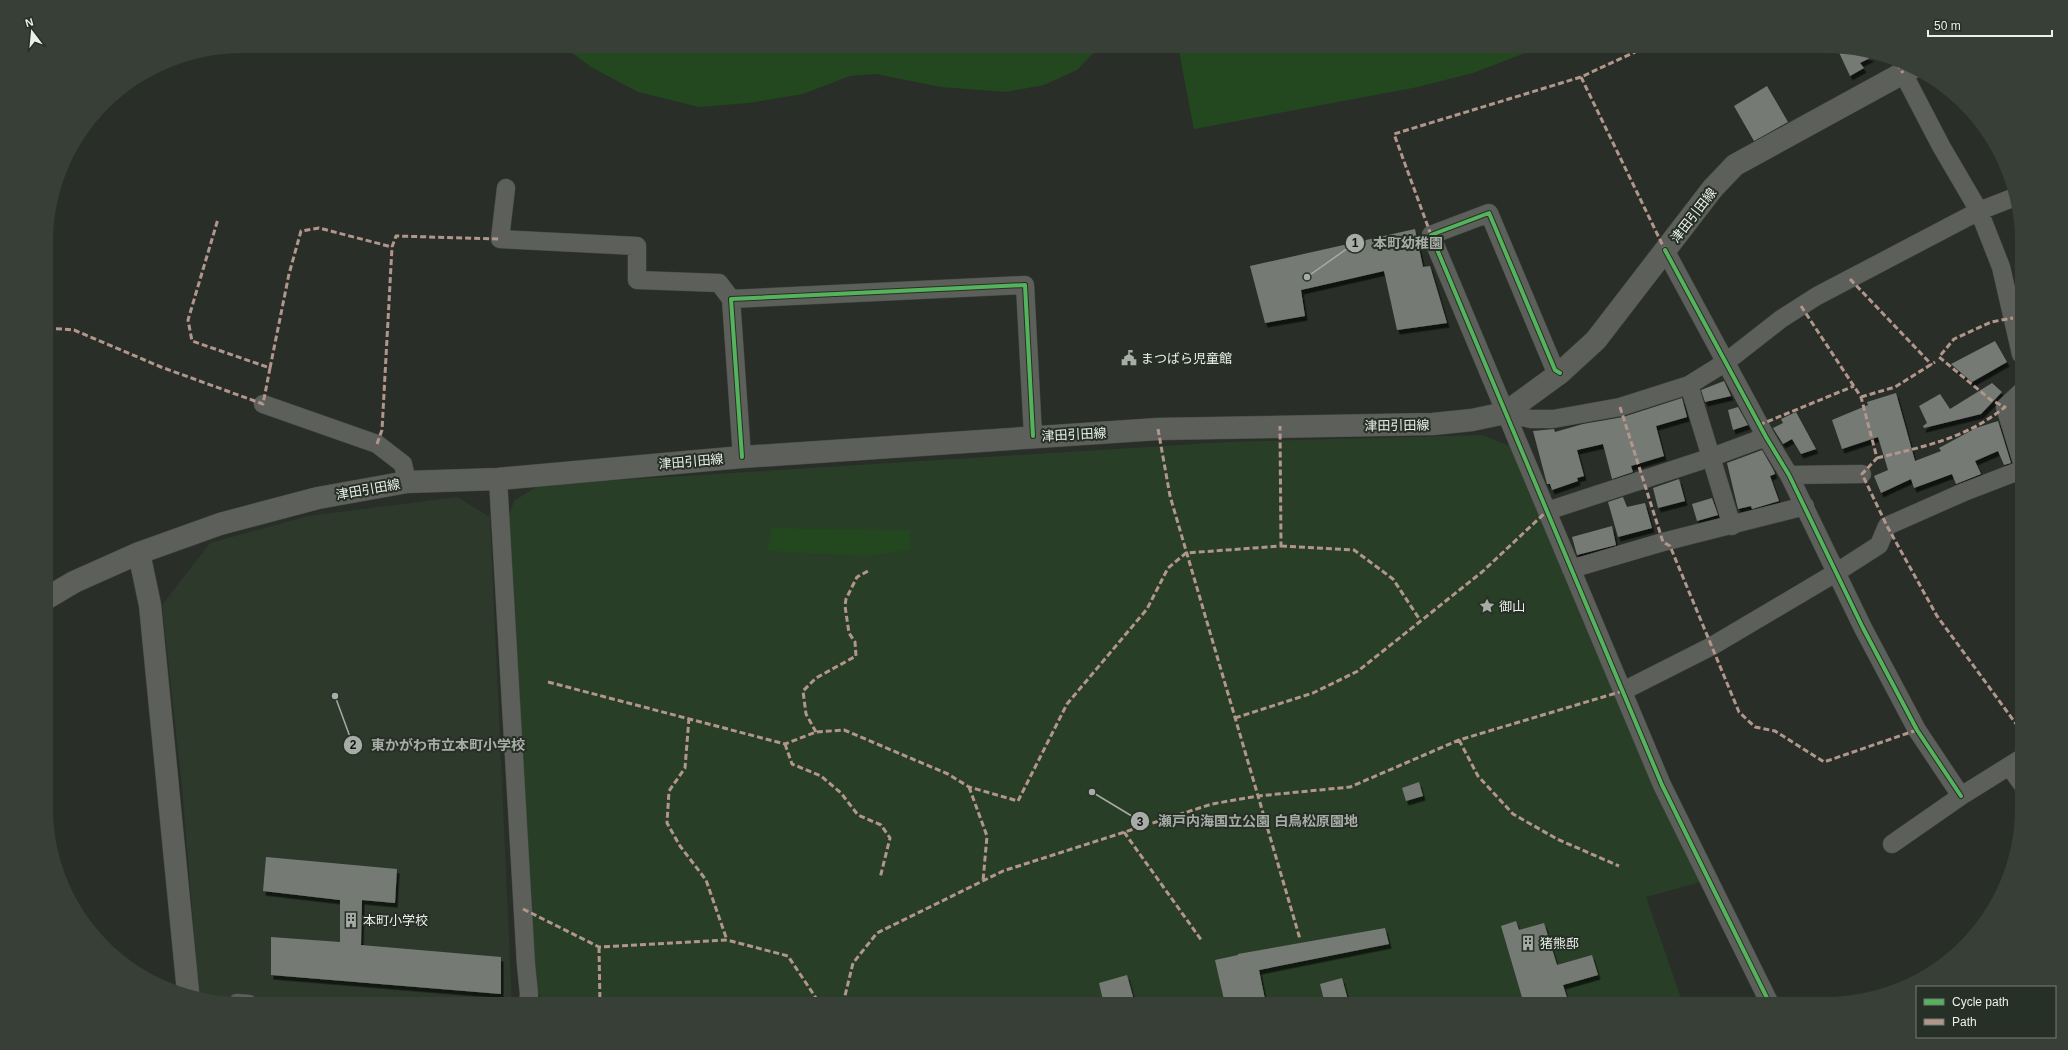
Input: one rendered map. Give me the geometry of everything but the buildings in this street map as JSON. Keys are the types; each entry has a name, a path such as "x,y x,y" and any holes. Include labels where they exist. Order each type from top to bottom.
{"main road":[{"name":"津田引田線","path":"53,594 74,582 139,553 220,524 318,498 407,482 498,479 742,457 1158,428 1433,424 1472,420 1505,413 1560,374 1596,340 1713,188 1735,166 1907,71"},
{"path":"139,553 150,605 188,989"}],"street":[{"path":"1910,72 1941,146 1979,211 2001,267 2015,311"},
{"path":"506,188 500,239 637,246 636,280 719,283 731,299 742,457"},
{"path":"1505,413 1531,420 1553,419 1620,407 1689,385 1726,362 1781,319 1817,296 1979,211 2010,199"},
{"path":"1560,374 1555,370 1489,213 1431,235 1662,785 1767,997"},
{"path":"1665,250 1766,437 1789,475 1863,628 1916,730 1961,796"},
{"path":"731,299 1025,285 1033,436"},
{"path":"1689,385 1732,526"},
{"path":"2015,398 2005,407 2015,440"},
{"path":"263,404 377,444 403,464 407,482"},
{"path":"1546,511 1712,457 1766,437"},
{"path":"1623,691 1712,646 1837,572 1879,545 1887,526 1964,492 2015,472"},
{"path":"1789,475 1862,474"},
{"path":"498,479 525,957 529,997"},
{"path":"1571,569 1663,542 1732,526 1805,506"},
{"path":"1892,844 1961,796 2015,762"}],"shaded area":[{"path":"572,53 1093,53 1077,70 1044,85 1006,92 941,87 876,74 850,76 803,94 749,103 699,107 638,92 591,67"},
{"path":"1157,53 1526,53 1473,73 1418,87 1173,133"},
{"path":"1482,435 1510,446 1579,610 1701,882 1646,897 1681,997 541,997 536,987 507,521 514,501 539,485 1227,442"},
{"path":"457,497 490,517 512,997 233,997 199,992 182,787 162,605 210,543 308,516"},
{"path":"772,528 910,530 910,550 867,556 767,551"}],"pier":[{"path":"1157,53 1179,53 1194,130 1173,133"}],"marked path":[{"path":"1431,235 1394,134 1581,77 1633,53"},
{"path":"1900,68 1903,73"},
{"path":"1581,77 1665,250"},
{"path":"53,328 74,330 161,367 263,404 270,368 192,341 188,320 218,219"},
{"path":"270,368 289,274 301,231 319,228 392,247"},
{"path":"377,444 382,430 392,247 396,236 500,239"},
{"path":"1850,279 1932,365"},
{"path":"1801,306 1861,397 1877,458 1862,474 1887,526 1937,616 2015,722"},
{"path":"1877,458 1928,445 1960,434 1975,427 2005,407 1991,400 1939,357 1954,339 1991,322 2013,318"},
{"path":"1861,397 1895,387 1935,362"},
{"path":"1759,425 1854,386"},
{"path":"1620,407 1663,542 1670,546 1739,712 1755,727 1775,731 1824,762 1917,730"},
{"path":"548,682 785,744 816,732 844,730 948,774 969,787 1018,801 1067,704 1147,609 1168,568 1186,553 1281,546 1280,426"},
{"path":"1158,429 1170,496 1300,939"},
{"path":"1235,718 1313,693 1358,671 1482,572 1547,511"},
{"path":"1281,546 1354,550 1393,579 1420,620"},
{"path":"816,732 806,714 803,691 816,678 856,656 855,642 849,633 845,606 846,599 857,577 868,571"},
{"path":"845,997 853,963 877,933 1003,871 1212,804 1258,796 1350,787 1459,740 1623,691"},
{"path":"689,718 685,768 669,791 667,823 680,846 706,880 727,940"},
{"path":"1459,740 1478,776 1513,814 1557,839 1619,866"},
{"path":"785,744 792,764 821,776 841,793 858,815 881,825 890,838 880,878"},
{"path":"969,787 987,836 983,881"},
{"path":"1124,832 1202,941"},
{"path":"523,909 599,947 727,940 788,956 815,997"},
{"path":"599,947 600,997"}],"cycle path":[{"path":"1560,373 1555,370 1489,213 1431,235 1662,785 1767,997"},
{"path":"1665,250 1766,437 1789,475 1863,628 1917,730 1961,796"},
{"path":"742,457 731,299 1025,285 1033,436"}],"place":[{"name":"本町幼稚園","path":"1307,277"},
{"name":"まつばら児童館","path":"1129,358"},
{"name":"御山","path":"1487,606"},
{"name":"東かがわ市立本町小学校","path":"335,696"},
{"name":"瀬戸内海国立公園 白鳥松原園地","path":"1092,792"},
{"name":"本町小学校","path":"351,920"},
{"name":"猪熊邸","path":"1528,943"}]}
